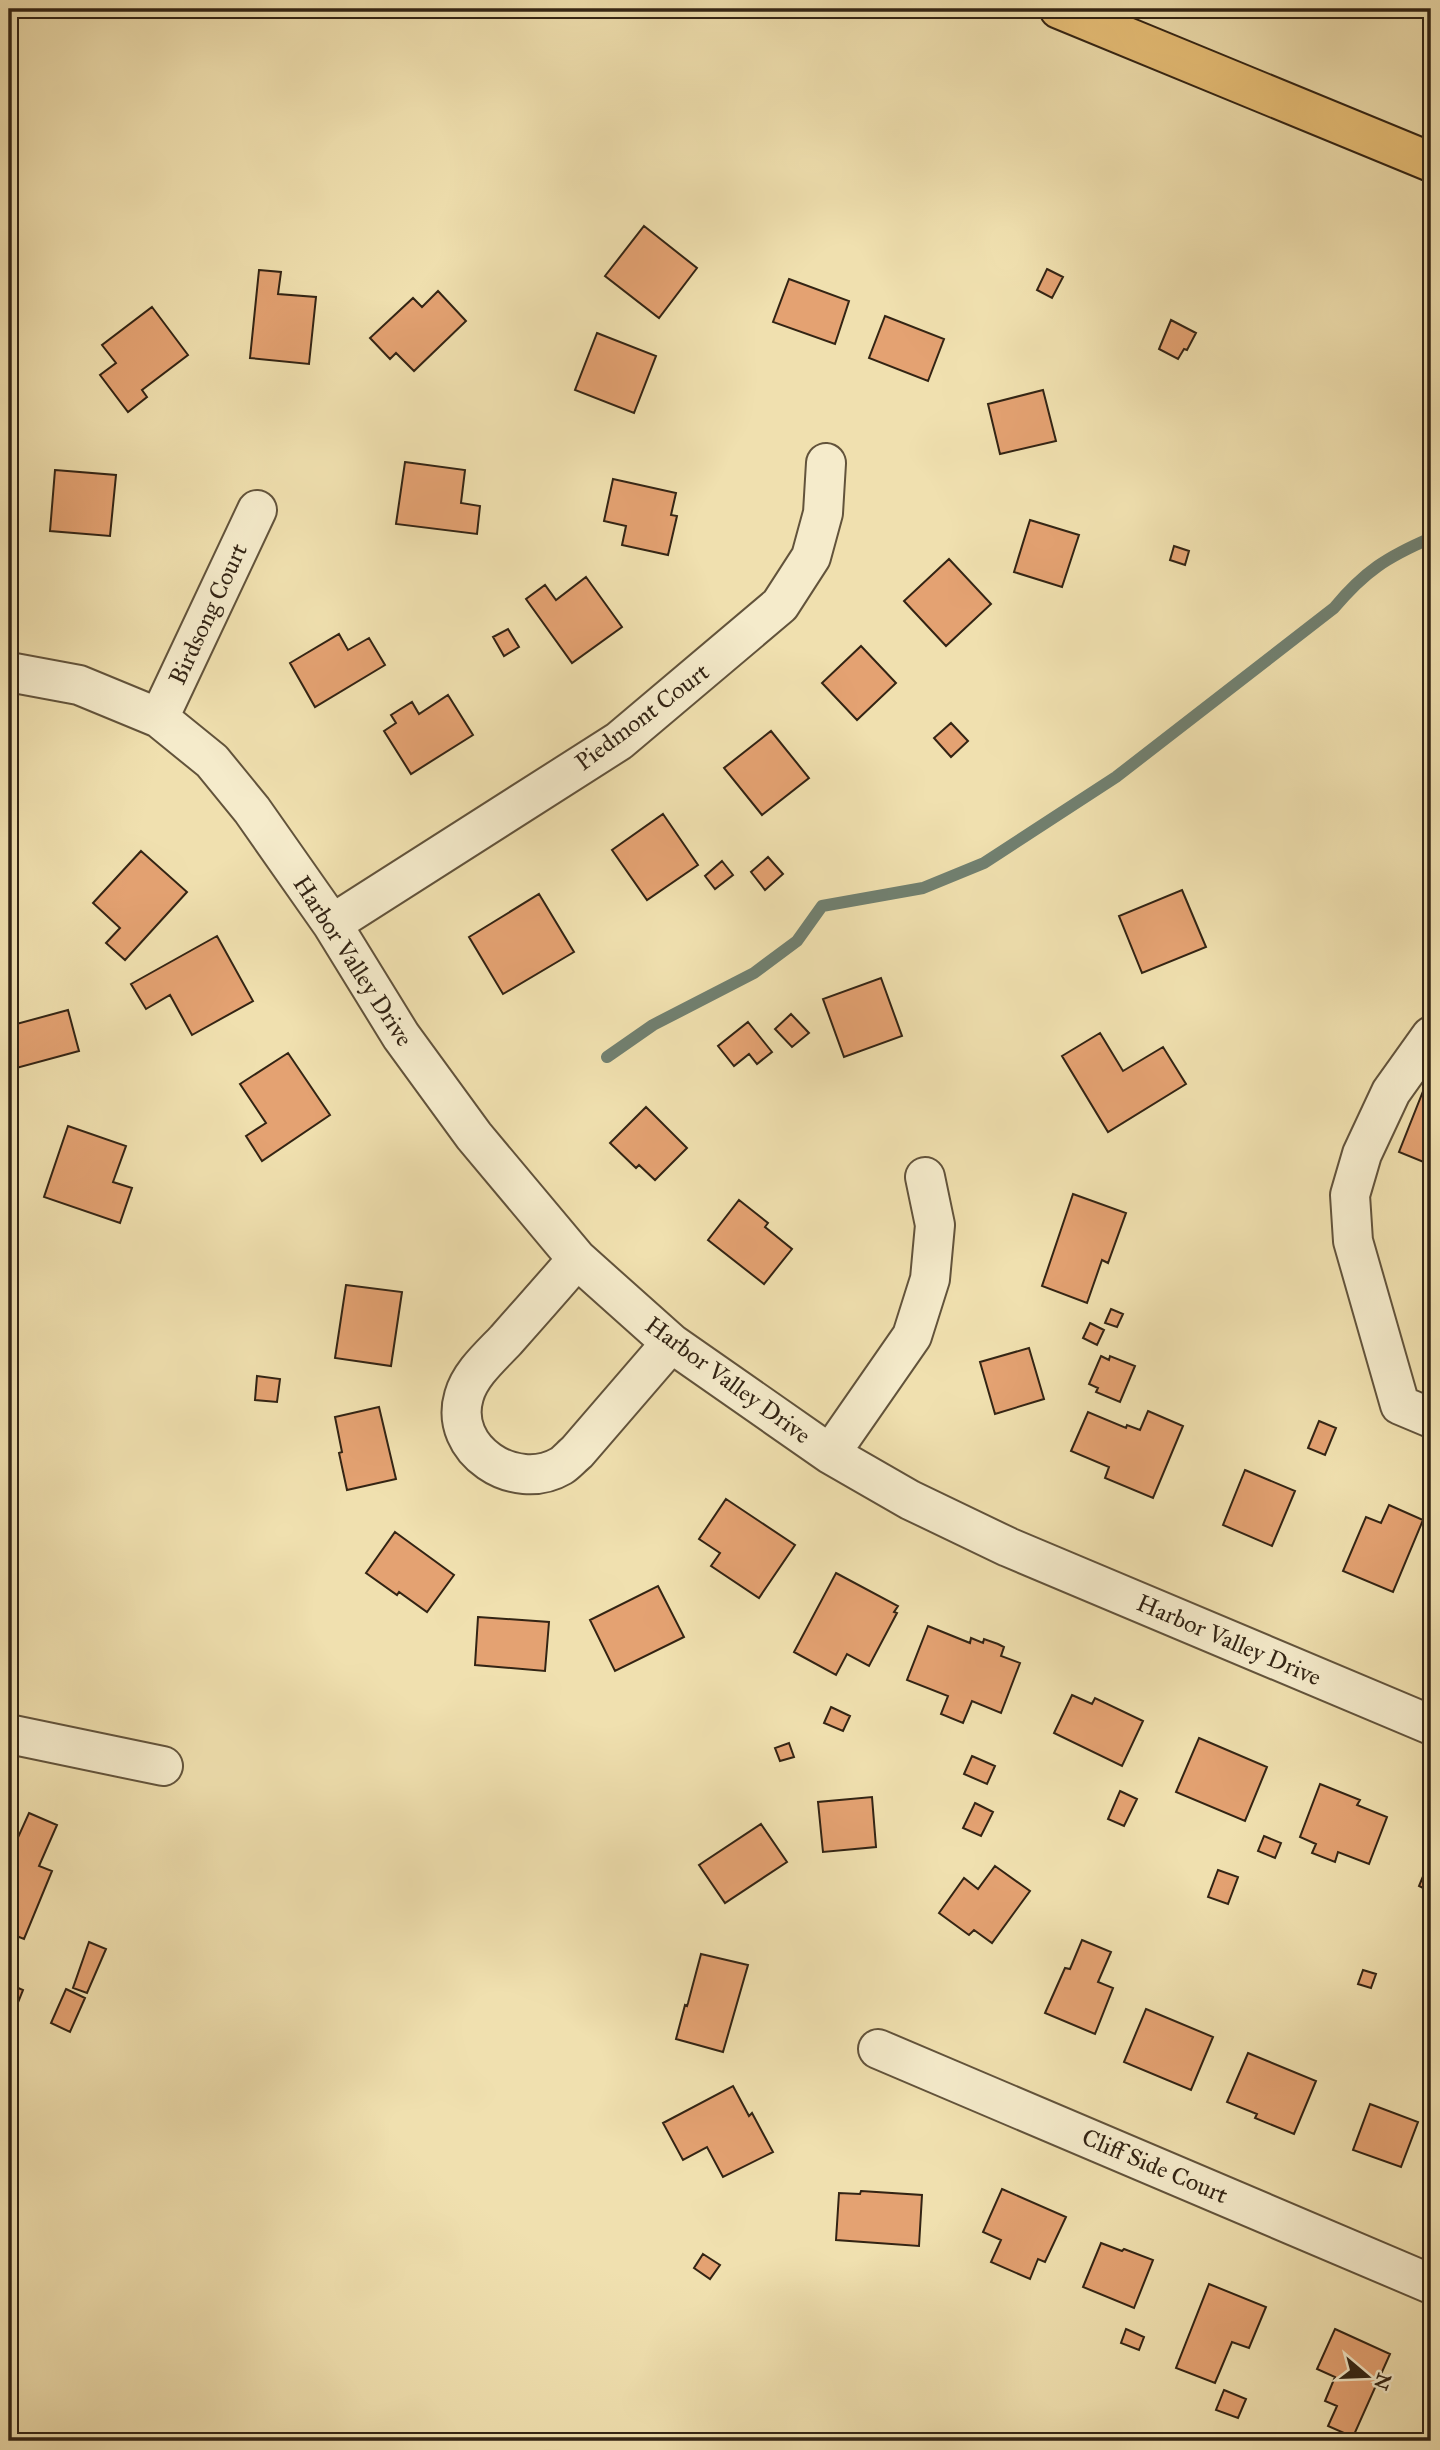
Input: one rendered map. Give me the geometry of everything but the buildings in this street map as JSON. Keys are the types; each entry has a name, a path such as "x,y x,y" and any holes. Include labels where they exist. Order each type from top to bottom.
{"highway":[{"path":"1059,9 1431,162"}],"street":[{"name":"Piedmont Court","path":"332,924 619,741 780,605 811,558 823,513 826,463"},
{"name":"Birdsong Court","path":"159,718 257,510"},
{"name":"Harbor Valley Drive","path":"9,672 79,685 159,718 212,761 252,810 332,924 401,1036 474,1136 578,1259 671,1343 830,1454 910,1500 1008,1547 1431,1725"},
{"path":"1431,1036 1391,1092 1362,1154 1350,1195 1353,1241 1401,1405 1431,1418"},
{"path":"830,1454 912,1336 930,1279 935,1225 925,1177"},
{"path":"578,1259 477,1373 464,1395 462,1416 468,1442 487,1461 513,1473 538,1474 561,1466 577,1452 671,1343"},
{"path":"9,1734 163,1766"},
{"name":"Cliff Side Court","path":"878,2049 1431,2284"}],"waterway":[{"path":"607,1057 653,1025 754,973 797,941 822,906 923,888 984,863 1116,777 1334,608 1356,584 1378,566 1431,538"}]}
